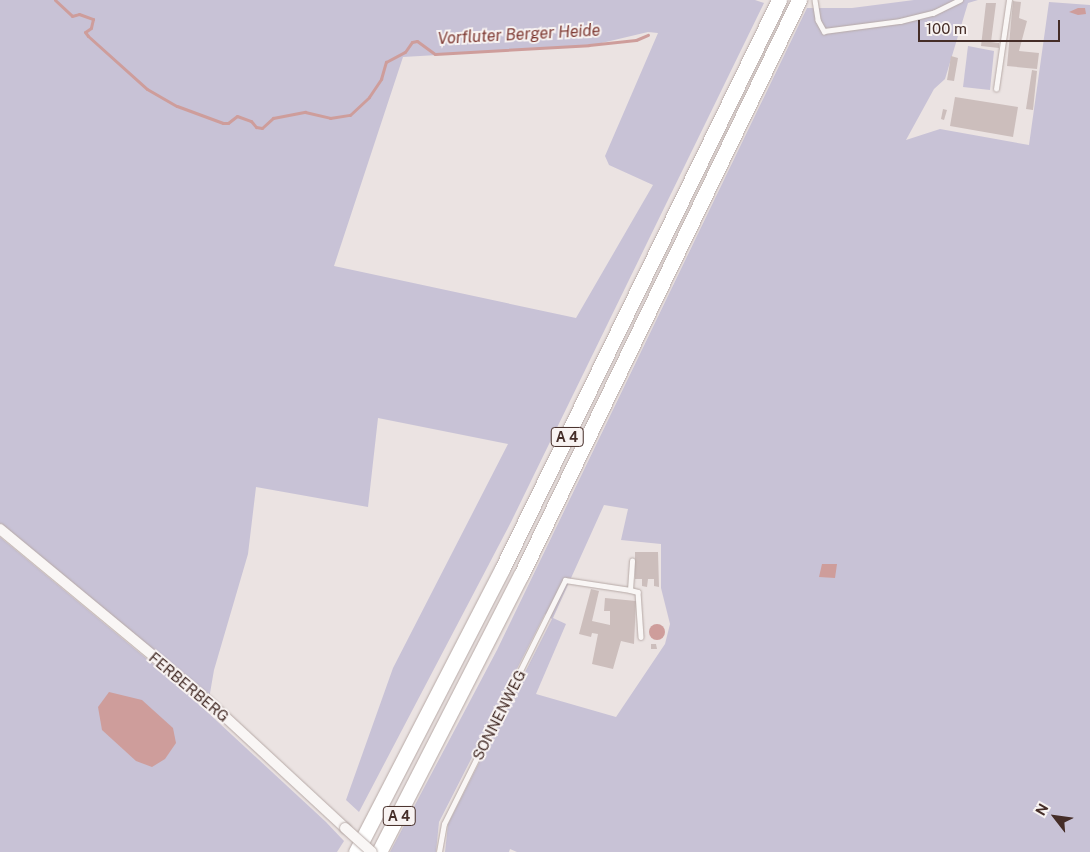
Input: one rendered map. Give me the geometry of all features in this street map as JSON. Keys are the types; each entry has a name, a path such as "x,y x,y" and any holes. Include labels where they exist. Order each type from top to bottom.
{"highway":[{"name":"A 4","path":"356,852 502,569 779,0"},
{"name":"A 4","path":"379,852 521,575 799,0"}],"street":[{"name":"FERBERBERG","path":"0,529 208,701 372,852"}],"lane":[{"path":"815,0 818,20 824,31 900,21 932,13 960,0"},
{"path":"996,89 1009,0"},
{"path":"632,561 630,590 638,592 641,637"},
{"name":"SONNENWEG","path":"440,852 444,824 566,580 630,590"}],"shaded area":[{"path":"0,0 755,0 764,3 511,522 359,812 346,800 393,668 508,444 378,418 368,507 256,487 248,554 214,670 209,699 0,526","holes":["648,32 658,33 605,156 609,165 653,185 576,318 334,266 403,57 589,46"]},
{"path":"914,0 978,0 968,3 945,79 934,89 906,140 940,129 1029,145 1049,2 1090,5 1090,852 517,852 510,849 509,852 445,852 448,824 552,619 545,614 439,822 436,852 390,852 497,650 807,8 852,8","holes":["604,505 628,509 621,540 661,544 661,588 670,624 665,644 616,717 536,694 566,624 553,618"]},
{"path":"1078,8 1085,8 1086,14 1078,15 1069,12"},
{"path":"968,46 994,51 990,90 963,87"},
{"path":"0,537 176,683 326,822 344,841 337,852 0,852"},
{"path":"822,564 837,564 835,578 819,577"},
{"path":"657,624 665,632 657,640 649,632"},
{"path":"109,692 142,700 173,728 176,743 165,759 152,767 136,761 102,730 98,707"}],"building":[{"path":"1013,1 1021,2 1019,18 1027,21 1019,51 1039,53 1037,69 1007,66"},
{"path":"986,3 996,3 991,42 999,43 999,48 981,46"},
{"path":"965,27 968,28 966,36 963,35"},
{"path":"951,56 958,58 954,81 947,80"},
{"path":"1032,70 1037,71 1033,110 1026,109"},
{"path":"955,97 1018,107 1013,137 950,126"},
{"path":"943,109 947,110 944,120 941,119"},
{"path":"635,552 658,552 659,587 654,586 654,579 648,579 647,587 642,586 642,579 635,579"},
{"path":"591,589 599,591 592,621 610,625 610,611 604,611 605,598 636,601 634,644 621,641 613,669 592,664 598,634 592,633 591,637 579,634"},
{"path":"651,644 656,644 657,649 651,649"}],"waterway":[{"name":"Vorfluter Berger Heide","path":"55,0 72,16 79,14 93,19 91,28 85,32 88,36 147,89 177,106 223,123 228,123 237,116 251,121 256,127 262,128 273,118 305,112 330,118 350,115 369,97 381,79 386,62 405,52 412,42 417,41 435,54 589,45 636,40 648,35"}]}
